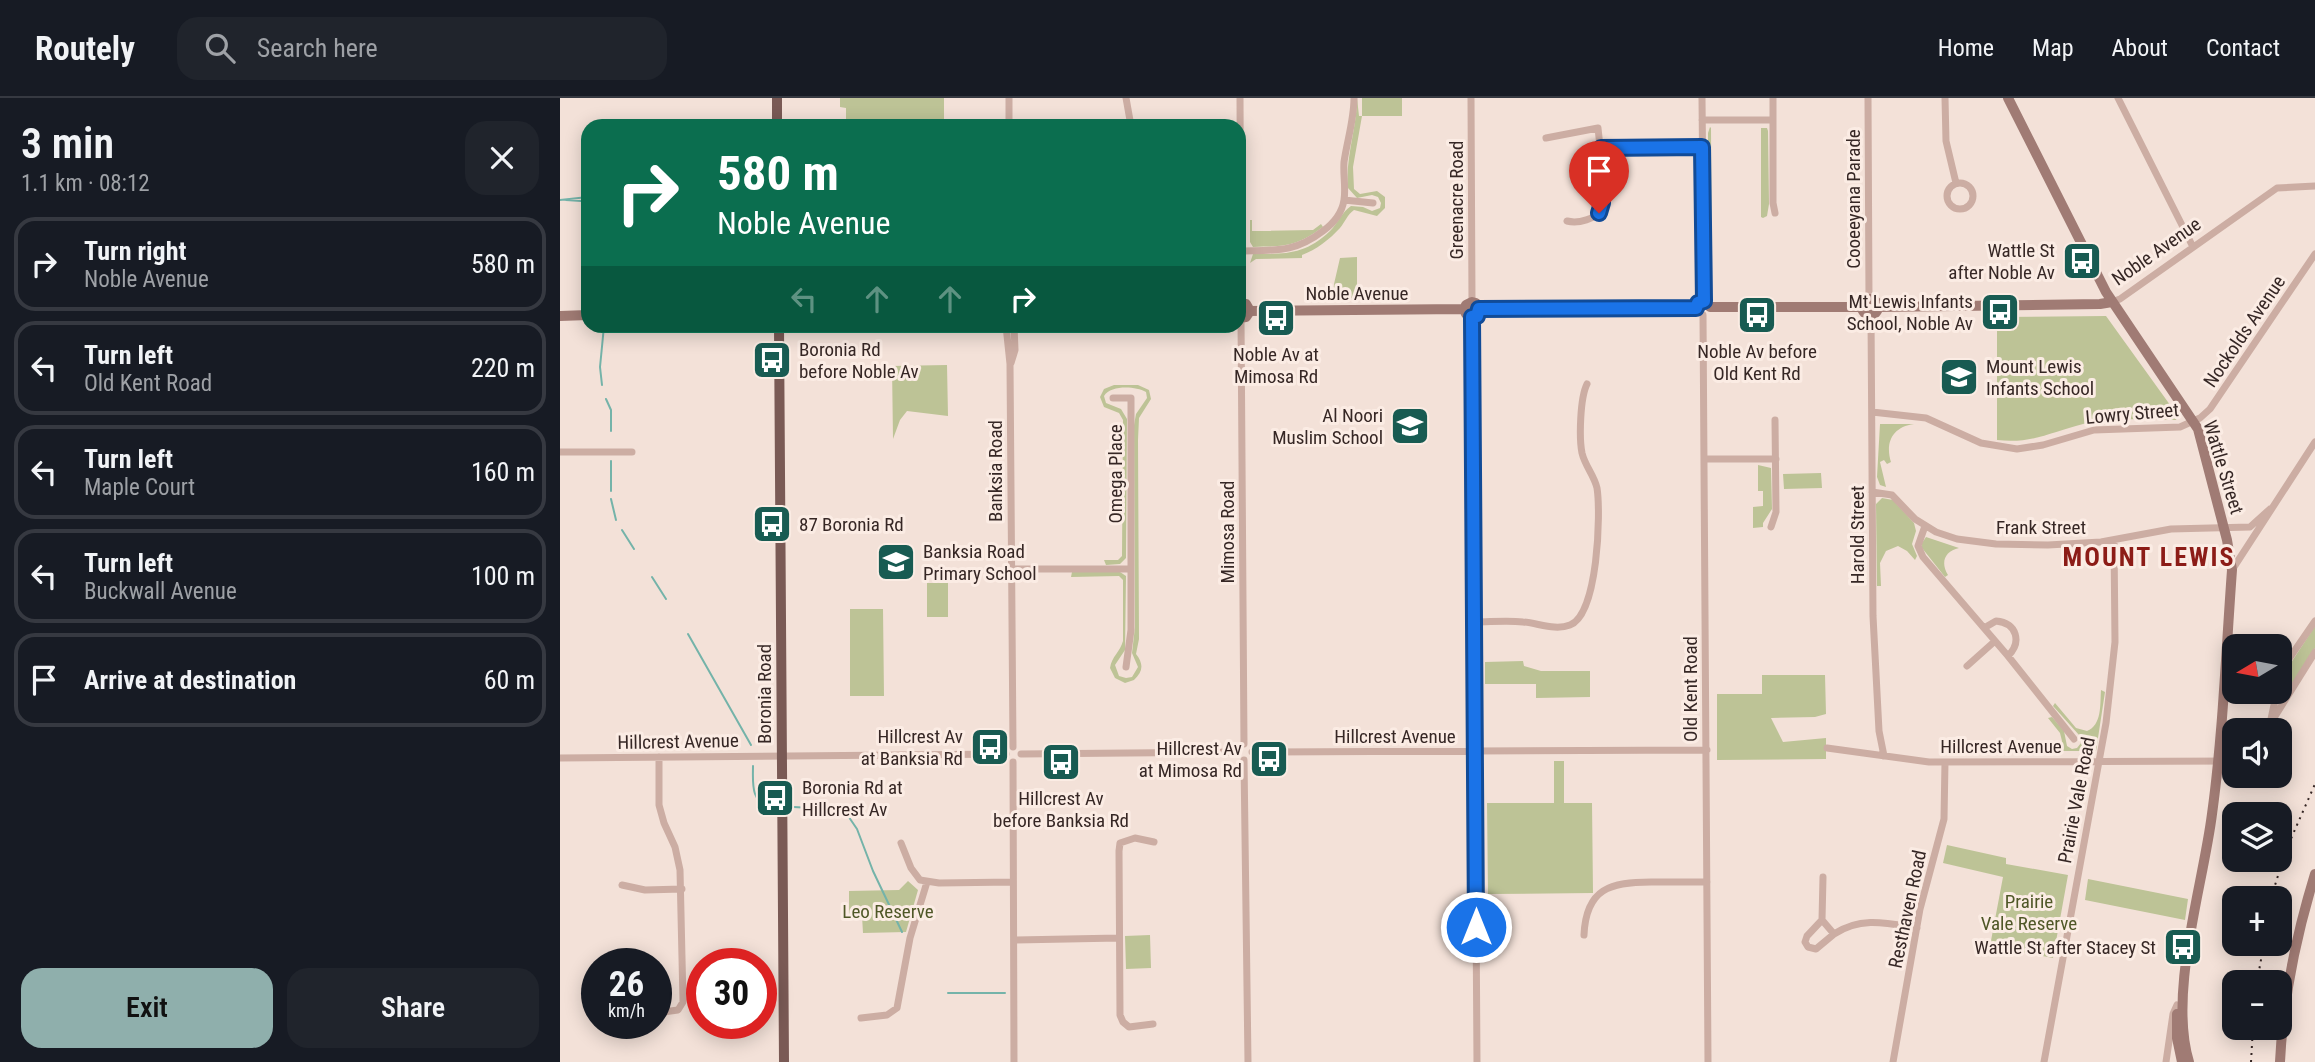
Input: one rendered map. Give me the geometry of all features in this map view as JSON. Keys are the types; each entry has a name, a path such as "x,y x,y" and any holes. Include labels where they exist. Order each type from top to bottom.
{"main road":[{"path":"777,98 777,119"},
{"name":"Wattle Street","path":"2008,98 2112,302 2194,421 2202,440 2225,529 2232,570 2217,762 2210,830 2185,975 2177,1005 2176,1027 2182,1062"},
{"path":"1866,303 1876,302 1874,311"},
{"name":"Noble Avenue","path":"1874,311 2112,302"},
{"name":"Noble Avenue","path":"1250,311 1703,308 1866,303"},
{"path":"1246,305 1250,311 1246,317"},
{"path":"560,316 581,316"},
{"name":"Boronia Road","path":"779,333 785,1062"},
{"path":"2280,1062 2286,991 2315,874"},
{"name":"Wattle Street","path":"2185,975 2183,1028 2189,1062"}],"street":[{"path":"1009,98 1009,119"},
{"path":"1126,98 1130,119"},
{"path":"1240,98 1240,119"},
{"path":"1246,251 1284,250 1305,244 1331,225 1344,200 1345,163 1353,119 1353,98"},
{"name":"Greenacre Road","path":"1471,98 1478,1062"},
{"name":"Old Kent Road","path":"1702,98 1708,1062"},
{"path":"1773,98 1775,213"},
{"name":"Cooeeyana Parade","path":"1866,303 1868,98"},
{"path":"1945,98 1945,137 1956,183"},
{"path":"2118,98 2193,247"},
{"path":"1702,120 1773,120"},
{"path":"1546,138 1598,128 1601,148 1601,211 1579,222 1567,221"},
{"path":"1601,148 1702,147"},
{"name":"Noble Avenue","path":"2112,302 2279,187 2315,186"},
{"path":"1344,200 1373,203"},
{"name":"Nockolds Avenue","path":"2194,421 2210,409 2315,254"},
{"name":"Harold Street","path":"1874,311 1872,492 1875,655 1879,732 1884,756"},
{"name":"Banksia Road","path":"1007,333 1010,364 1013,747"},
{"name":"Banksia Road","path":"1010,364 1015,350 1014,333"},
{"name":"Mimosa Road","path":"1240,333 1244,744"},
{"path":"1475,622 1523,622 1544,627 1565,626 1580,617 1596,570 1597,489 1582,452 1582,398 1587,384"},
{"name":"Omega Place","path":"1113,398 1131,398 1131,638 1126,667"},
{"name":"Lowry Street","path":"1872,412 1926,418 1982,443 2011,449 2043,445 2094,430 2180,427 2194,421"},
{"path":"1771,527 1776,512 1775,420"},
{"path":"2232,570 2315,442"},
{"path":"560,452 632,452"},
{"path":"1704,459 1776,459"},
{"name":"Frank Street","path":"1872,492 1892,495 1925,526 1951,537 1996,544 2048,545 2114,541 2171,530 2252,526 2270,509"},
{"path":"1925,526 1919,541 1919,551 2074,739"},
{"name":"Prairie Vale Road","path":"2045,1062 2099,761 2115,642 2114,541"},
{"path":"1012,569 1130,569"},
{"path":"1984,628 1996,621 2005,622 2012,628 2016,635 2016,644 2008,656"},
{"path":"2292,654 2315,621"},
{"path":"1967,666 1995,642"},
{"path":"2275,718 2315,652"},
{"path":"1244,744 1251,747 1252,752 1249,758 1244,760 1238,757 1237,752 1244,744"},
{"path":"1013,762 1006,754 1007,750 1017,748 1021,754"},
{"name":"Hillcrest Avenue","path":"1827,748 1945,762 2222,762"},
{"name":"Hillcrest Avenue","path":"1252,752 1707,750"},
{"path":"1021,754 1237,752"},
{"name":"Hillcrest Avenue","path":"560,758 1006,754"},
{"path":"1013,762 1020,758 1021,754"},
{"path":"659,757 659,805 678,856 682,889 683,1002 678,1010"},
{"path":"1244,760 1248,1062"},
{"path":"1013,762 1014,1062"},
{"name":"Resthaven Road","path":"1893,1062 1917,928 1944,819 1945,762"},
{"path":"1153,1024 1134,1027 1120,1024 1118,842 1135,838 1154,842"},
{"path":"901,843 915,875 927,882 1012,882"},
{"path":"1823,877 1822,919 1805,939 1808,947 1816,949 1848,927 1868,921 1917,928"},
{"path":"861,1018 887,1015 895,1011 927,882"},
{"path":"1584,934 1588,909 1598,895 1610,887 1626,882 1707,882"},
{"path":"622,885 645,890 682,889"},
{"path":"1822,919 1835,934"},
{"path":"1014,940 1119,938"},
{"name":"Wattle Street","path":"2166,1062 2173,1014 2177,1005"},
{"path":"672,1011 678,1010"},
{"path":"678,1010 682,1018"},
{"path":"895,1011 904,1018"}],"green space":[{"path":"840,98 944,98 944,119 846,119 846,108 840,107"},
{"path":"1357,98 1359,116 1362,116 1353,167 1354,189 1360,194 1377,191 1385,197 1385,208 1377,216 1354,210 1332,236 1302,255 1302,258 1256,259 1250,263 1253,254 1294,252 1312,245 1330,231 1351,206 1372,211 1380,208 1378,197 1372,195 1357,198 1348,188 1348,166"},
{"path":"1362,98 1402,98 1402,116 1362,116"},
{"path":"1711,128 1712,294 1708,291"},
{"path":"1761,128 1767,128 1768,131 1769,204 1767,216 1763,218 1761,217"},
{"path":"1250,220 1252,231 1313,230 1321,224 1323,227 1290,244 1253,247 1250,242"},
{"path":"1357,257 1357,300 1333,300 1340,258"},
{"path":"2106,316 2178,416 2176,420 2106,420 2031,439 1997,440 1997,317"},
{"path":"947,365 948,416 907,411 900,420 893,439 892,366"},
{"path":"1114,385 1138,385 1149,390 1151,399 1139,418 1138,440 1139,639 1136,654 1141,668 1134,680 1125,683 1115,678 1110,668 1123,641 1123,580 1119,576 1071,577 1072,572 1120,572 1126,576 1125,650 1115,665 1119,676 1132,677 1138,667 1132,653 1135,627 1134,425 1136,414 1147,398 1146,392 1130,388 1117,388 1104,396 1106,403 1121,409 1127,419 1126,558 1120,564 1106,565 1104,560 1118,560 1122,556 1123,420 1119,413 1104,407 1100,397 1104,389"},
{"path":"1880,424 1914,424 1895,432 1889,448 1891,462 1880,462 1886,487 1880,485 1877,477"},
{"path":"1758,465 1771,468 1772,509 1763,527 1753,528 1753,507 1763,506 1763,491 1758,491"},
{"path":"1821,473 1822,488 1784,489 1783,474"},
{"path":"1882,498 1893,500 1914,523 1916,531 1912,544 1917,556 1915,560 1898,546 1886,551 1880,563 1881,586 1877,586 1876,504"},
{"path":"1926,537 1959,548 1945,558 1944,566 1948,575 1945,577 1922,548"},
{"path":"927,583 948,583 948,617 927,617"},
{"path":"850,609 883,609 884,696 850,696"},
{"path":"2315,626 2315,648 2292,684 2292,661"},
{"path":"1523,661 1524,666 1541,671 1590,671 1590,697 1536,698 1536,684 1485,684 1485,662"},
{"path":"1762,675 1825,675 1826,714 1815,717 1771,718 1783,742 1826,738 1826,759 1717,760 1717,694 1762,694"},
{"path":"2101,690 2105,692 2096,751 2051,751 2058,749 2062,741 2060,733 2048,718 2052,717 2064,731 2067,746 2077,748 2081,743 2079,735 2053,706 2055,703 2076,728 2087,731 2098,719"},
{"path":"1554,761 1564,761 1564,803 1592,803 1593,893 1488,894 1487,803 1554,803"},
{"name":"Prairie Vale Reserve","path":"1947,845 2006,858 2006,864 2068,875 2053,958 1990,946 2003,877 1943,863"},
{"name":"Prairie Vale Reserve","path":"2088,879 2188,899 2185,920 2085,900"},
{"name":"Leo Reserve","path":"908,881 918,890 906,932 863,933 862,916 849,916 849,891 899,890"},
{"path":"1150,935 1151,968 1126,969 1125,936"}],"waterway":[{"path":"560,200 581,198"},
{"path":"566,200 581,201"},
{"path":"602,385 600,367 603,333"},
{"path":"606,399 611,410 611,431"},
{"path":"611,461 611,491"},
{"path":"611,499 616,520"},
{"path":"622,530 634,549"},
{"path":"652,577 666,599"},
{"path":"688,634 751,745"},
{"path":"753,766 756,797 772,807"},
{"path":"794,807 844,810 857,829 873,871 902,932"},
{"path":"948,993 1005,993"}],"railway":[{"path":"2275,886 2286,850 2315,784"},
{"path":"2259,970 2262,956"},
{"path":"2251,1062 2252,1040"}],"place":[{"name":"Wattle St after Noble Av","path":"2082,261"},
{"name":"Mt Lewis Infants School, Noble Av","path":"2000,312"},
{"name":"Noble Av before Old Kent Rd","path":"1757,315"},
{"name":"Noble Av at Mimosa Rd","path":"1276,318"},
{"name":"Boronia Rd before Noble Av","path":"772,360"},
{"name":"Mount Lewis Infants School","path":"1959,377"},
{"name":"Al Noori Muslim School","path":"1410,426"},
{"name":"87 Boronia Rd","path":"772,524"},
{"name":"Banksia Road Primary School","path":"896,562"},
{"name":"Hillcrest Av at Banksia Rd","path":"990,747"},
{"name":"Hillcrest Av at Mimosa Rd","path":"1269,759"},
{"name":"Hillcrest Av before Banksia Rd","path":"1061,762"},
{"name":"Boronia Rd at Hillcrest Av","path":"775,798"},
{"name":"Wattle St after Stacey St","path":"2183,947"}],"district":[{"name":"MOUNT LEWIS","path":"2149,557"}],"route":[{"path":"1476,927 1472,317 1477,316 1479,309 1696,308 1699,302 1704,301 1702,147 1601,148 1602,209 1599,213"}]}
